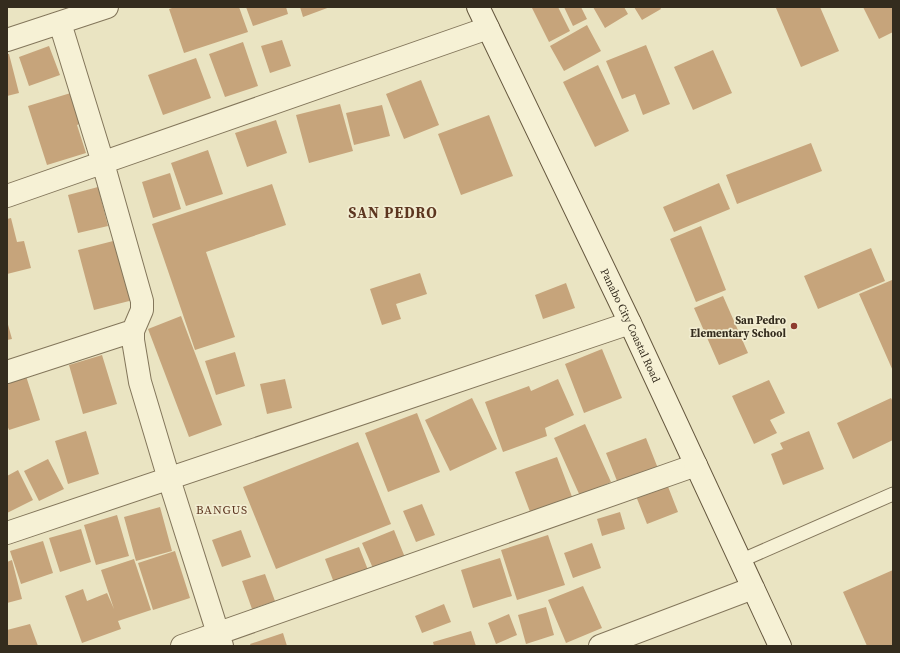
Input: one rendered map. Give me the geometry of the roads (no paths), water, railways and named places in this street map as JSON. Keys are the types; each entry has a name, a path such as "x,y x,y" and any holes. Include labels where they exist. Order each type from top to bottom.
{"street":[{"path":"7,40 107,7"},
{"name":"Panabo City Coastal Road","path":"478,7 630,323 780,646"},
{"path":"60,23 103,163 142,301 142,310 134,331 133,340 140,382 220,640"},
{"path":"7,196 488,28"},
{"path":"7,532 169,479 630,323"},
{"path":"7,372 134,331"},
{"path":"182,646 220,640 696,465"},
{"path":"600,646 753,588"}],"lane":[{"path":"740,561 893,494"}],"place":[{"name":"San Pedro Elementary School","path":"794,326"}],"district":[{"name":"SAN PEDRO","path":"393,213"},
{"name":"BANGUS","path":"222,510"}]}
